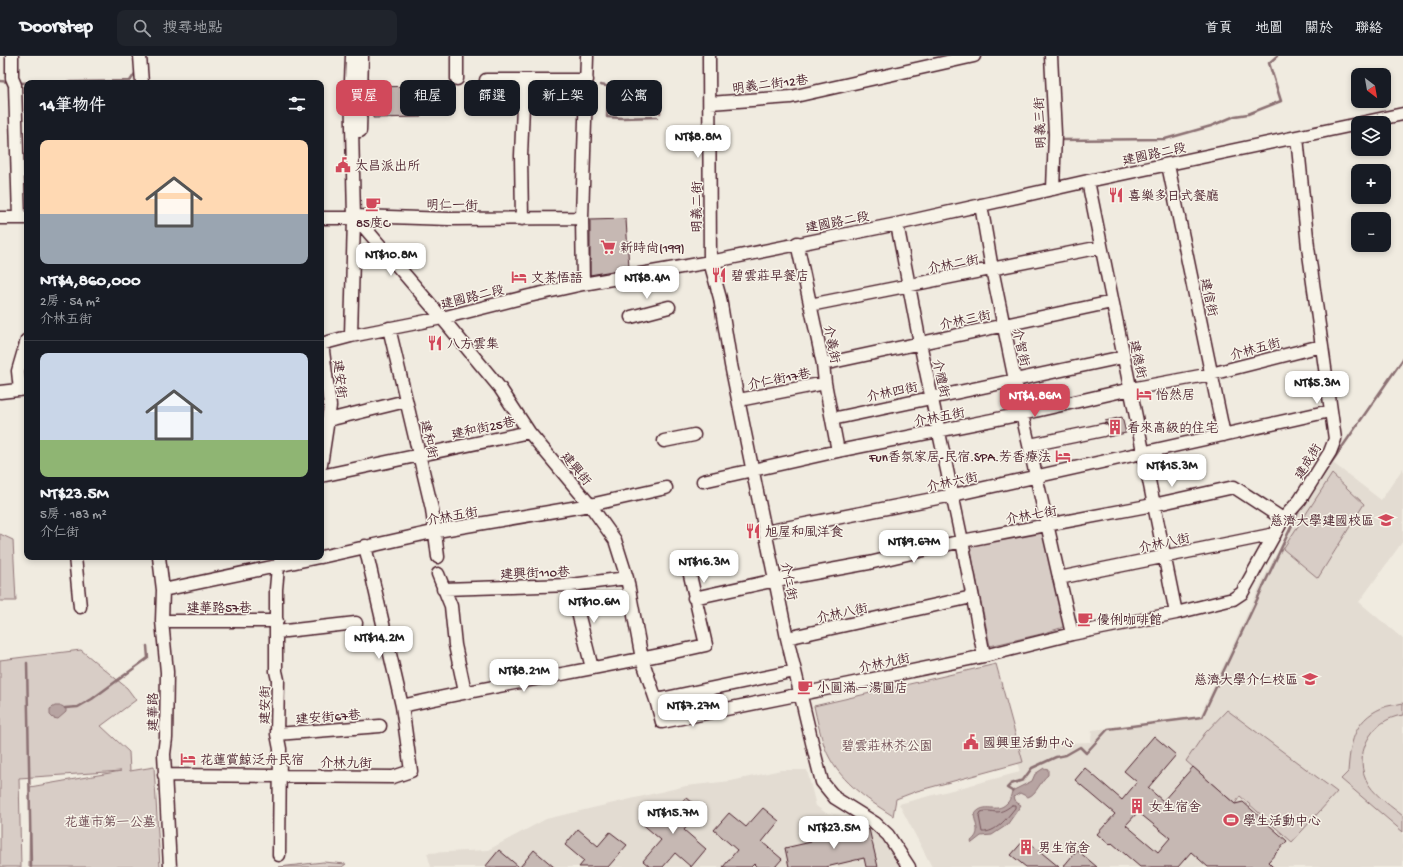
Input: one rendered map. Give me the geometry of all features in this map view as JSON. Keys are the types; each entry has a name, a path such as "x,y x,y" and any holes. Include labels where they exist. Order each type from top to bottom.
{"street":[{"path":"0,218 23,218 15,85 12,78 12,56"},
{"path":"140,56 142,80"},
{"path":"352,56 351,80 357,218"},
{"path":"354,335 362,56"},
{"path":"457,56 457,79"},
{"path":"586,80 587,56"},
{"name":"明義二街","path":"709,56 710,262"},
{"name":"明義二街12巷","path":"710,103 791,97 974,56"},
{"name":"明義三街","path":"1051,56 1055,134 1053,189"},
{"path":"520,80 528,80"},
{"path":"522,219 521,156 524,80"},
{"path":"1391,117 1403,114"},
{"path":"583,284 582,218 585,116"},
{"name":"建國路二段","path":"324,342 354,335 442,318 583,284 710,262 797,243 897,224 1088,181 1351,125"},
{"name":"建成街","path":"1176,613 1233,599 1242,593 1283,519 1300,500 1330,452 1335,439 1308,247 1297,137"},
{"name":"建信街","path":"1168,165 1224,435"},
{"name":"建德街","path":"1088,181 1176,613"},
{"name":"介智街","path":"981,205 1003,325 1072,634"},
{"name":"明仁一街","path":"324,218 582,218"},
{"name":"建興街","path":"357,218 500,388 529,432 590,505 616,540 627,578 642,659"},
{"name":"介禮街","path":"897,224 938,431 953,495 984,656"},
{"name":"介義街","path":"797,243 823,364 825,383 838,451"},
{"name":"介林二街","path":"810,305 1101,247"},
{"name":"介仁街","path":"710,262 720,298 731,365 787,638 822,782 835,798 875,823 888,835 909,867"},
{"name":"介林三街","path":"823,364 1112,302"},
{"path":"631,317 669,306"},
{"name":"建和街","path":"389,328 432,509 438,557"},
{"name":"介林五街","path":"703,481 838,451 1022,414 1131,389 1211,374 1321,346"},
{"path":"0,392 23,389 18,371 24,350"},
{"name":"介林四街","path":"832,418 1123,357"},
{"name":"建安街","path":"324,375 328,420 324,446"},
{"name":"介仁街17巷","path":"739,400 825,383"},
{"path":"328,420 406,401"},
{"name":"介林六街","path":"765,532 953,495 1144,454 1330,411"},
{"path":"1030,445 1103,430"},
{"name":"建和街25巷","path":"324,475 529,432"},
{"path":"664,441 694,435"},
{"name":"介林七街","path":"694,598 776,580 869,563 962,541 1154,505 1234,486 1283,519"},
{"name":"介林五街","path":"324,556 434,532 590,505 666,488"},
{"name":"介林八街","path":"1059,578 1275,534"},
{"path":"365,546 402,706 465,692 642,659 706,645 694,598 690,575"},
{"path":"75,560 80,607"},
{"name":"建華路","path":"159,560 163,590 162,621 167,672 164,775 170,867"},
{"name":"介林五街","path":"163,590 280,562 296,560"},
{"name":"建安街","path":"280,562 276,589 276,671 278,680 277,734 280,749 280,855"},
{"path":"438,574 451,606 455,645 465,692"},
{"name":"建興街110巷","path":"443,589 571,586 627,578"},
{"path":"571,586 592,668"},
{"name":"介林八街","path":"787,638 972,597"},
{"name":"介林九街","path":"642,659 662,722 984,656 1072,634 1176,613"},
{"name":"建華路57巷","path":"162,621 277,626 356,623"},
{"path":"656,700 795,670"},
{"name":"介林九街","path":"164,775 393,777 411,771 402,706"},
{"name":"建安街67巷","path":"277,734 380,726"}],"shaded area":[{"name":"慈濟大學介仁校區","path":"1333,463 1381,500 1403,468 1403,541 1359,602 1403,639 1403,867 932,867 899,804 1020,772 1012,745 1091,742 1092,730 1199,718 1262,582 1294,519"},
{"path":"781,770 807,770 816,806 826,813 851,816 873,826 891,846 903,867 431,867 427,853 488,850 546,819 686,786 731,781"}],"green space":[{"path":"1332,474 1364,504 1318,578 1283,549"},
{"path":"1044,528 1067,626 1041,634 990,646 969,543"},
{"path":"0,534 13,540 16,601 0,601"},
{"name":"花蓮市第一公墓","path":"81,650 127,688 136,700 101,726 129,752 130,771 154,767 160,867 29,867 30,787 121,771 19,778 21,867 0,867 0,660"},
{"name":"碧雲莊林芥公園","path":"996,664 1023,762 917,791 896,799 893,816 873,803 853,787 830,759 817,722 814,706"},
{"path":"1403,703 1403,715 1391,718 1381,724 1373,732 1367,741 1363,752 1362,763 1364,774 1372,789 1385,802 1403,816 1403,832 1341,779 1348,772 1352,743 1359,726 1372,713 1384,707"},
{"path":"1227,710 1337,792 1292,842 1240,796 1235,804 1186,761 1205,733"},
{"path":"323,862 346,864 342,867 279,867"}],"water":[{"path":"55,706 62,706 66,709 66,712 58,719 53,718 50,715 50,709"},
{"path":"1044,768 1048,769 1048,775 1034,793 1028,797 1020,793 1014,797 1016,802 1021,805 1007,825 992,835 981,836 972,843 971,841 977,832 974,815 982,808 999,808 1003,806 1009,801 1012,791 1032,781 1035,774"}],"building":[{"path":"400,86 400,116 421,117 373,118 373,116 392,116 392,87"},
{"name":"新時尚(199)","path":"626,219 629,268 590,275 590,220"},
{"name":"看來高級的住宅","path":"1122,417 1126,433 1108,437 1110,429 1105,421"},
{"path":"1154,736 1176,755 1148,788 1163,801 1193,767 1235,804 1243,802 1287,841 1268,862 1273,867 1208,867 1191,852 1178,867 1140,867 1112,843 1110,845 1097,834 1115,814 1075,780 1085,768 1122,800 1137,782 1124,771","holes":["1138,812 1170,838 1158,852 1126,825"]},
{"path":"686,797 701,810 684,830 706,849 691,867 675,853 663,867 650,867 643,861 661,840 639,821 653,805 668,818"},
{"path":"763,808 779,821 762,842 782,859 775,867 757,867 754,864 751,867 723,867 737,850 714,830 729,813 746,827"},
{"path":"861,826 863,831 869,829 878,867 866,867 864,858 826,867 789,867 785,848 811,842 809,837"},
{"path":"578,829 598,846 610,832 627,845 608,867 579,867 584,861 565,845"},
{"name":"男生宿舍","path":"1025,839 1059,867 1026,867 1011,855"},
{"path":"499,850 519,867 485,867"},
{"path":"534,850 554,867 520,867"},
{"name":"男生宿舍","path":"1077,850 1097,867 1063,867"}],"waterway":[{"path":"1059,140 1165,139 1211,126 1235,116 1248,114 1281,101 1269,63 1277,56"},
{"path":"131,80 136,72"},
{"path":"0,81 9,82"},
{"path":"18,83 24,83"},
{"path":"600,85 606,86"},
{"path":"607,116 622,118 657,117"},
{"path":"1322,476 1403,359"},
{"path":"1012,791 1007,788 1011,784 1023,780 1032,768 1056,757 1066,755 1080,747 1086,753 1108,729 1202,717 1300,508"},
{"path":"65,708 78,707 92,699 148,658 147,646"},
{"path":"27,663 31,867"}],"place":[{"name":"太昌派出所","path":"343,165"},
{"name":"喜樂多日式餐廳","path":"1116,195"},
{"name":"85度C","path":"373,204"},
{"name":"新時尚(199)","path":"608,247"},
{"name":"碧雲莊早餐店","path":"719,275"},
{"name":"文茶悟語","path":"519,277"},
{"name":"八方雲集","path":"435,343"},
{"name":"怡然居","path":"1144,394"},
{"name":"看來高級的住宅","path":"1115,427"},
{"name":"Fun香氛家居-民宿.SPA.芳香療法","path":"1063,456"},
{"name":"慈濟大學建國校區","path":"1386,520"},
{"name":"旭屋和風洋食","path":"753,531"},
{"name":"優俐咖啡館","path":"1085,619"},
{"name":"慈濟大學介仁校區","path":"1310,679"},
{"name":"小圓滿－湯圓店","path":"805,687"},
{"name":"國興里活動中心","path":"971,742"},
{"name":"花蓮賞鯨泛舟民宿","path":"188,759"},
{"name":"女生宿舍","path":"1137,806"},
{"name":"學生活動中心","path":"1231,820"},
{"name":"男生宿舍","path":"1026,847"}]}
